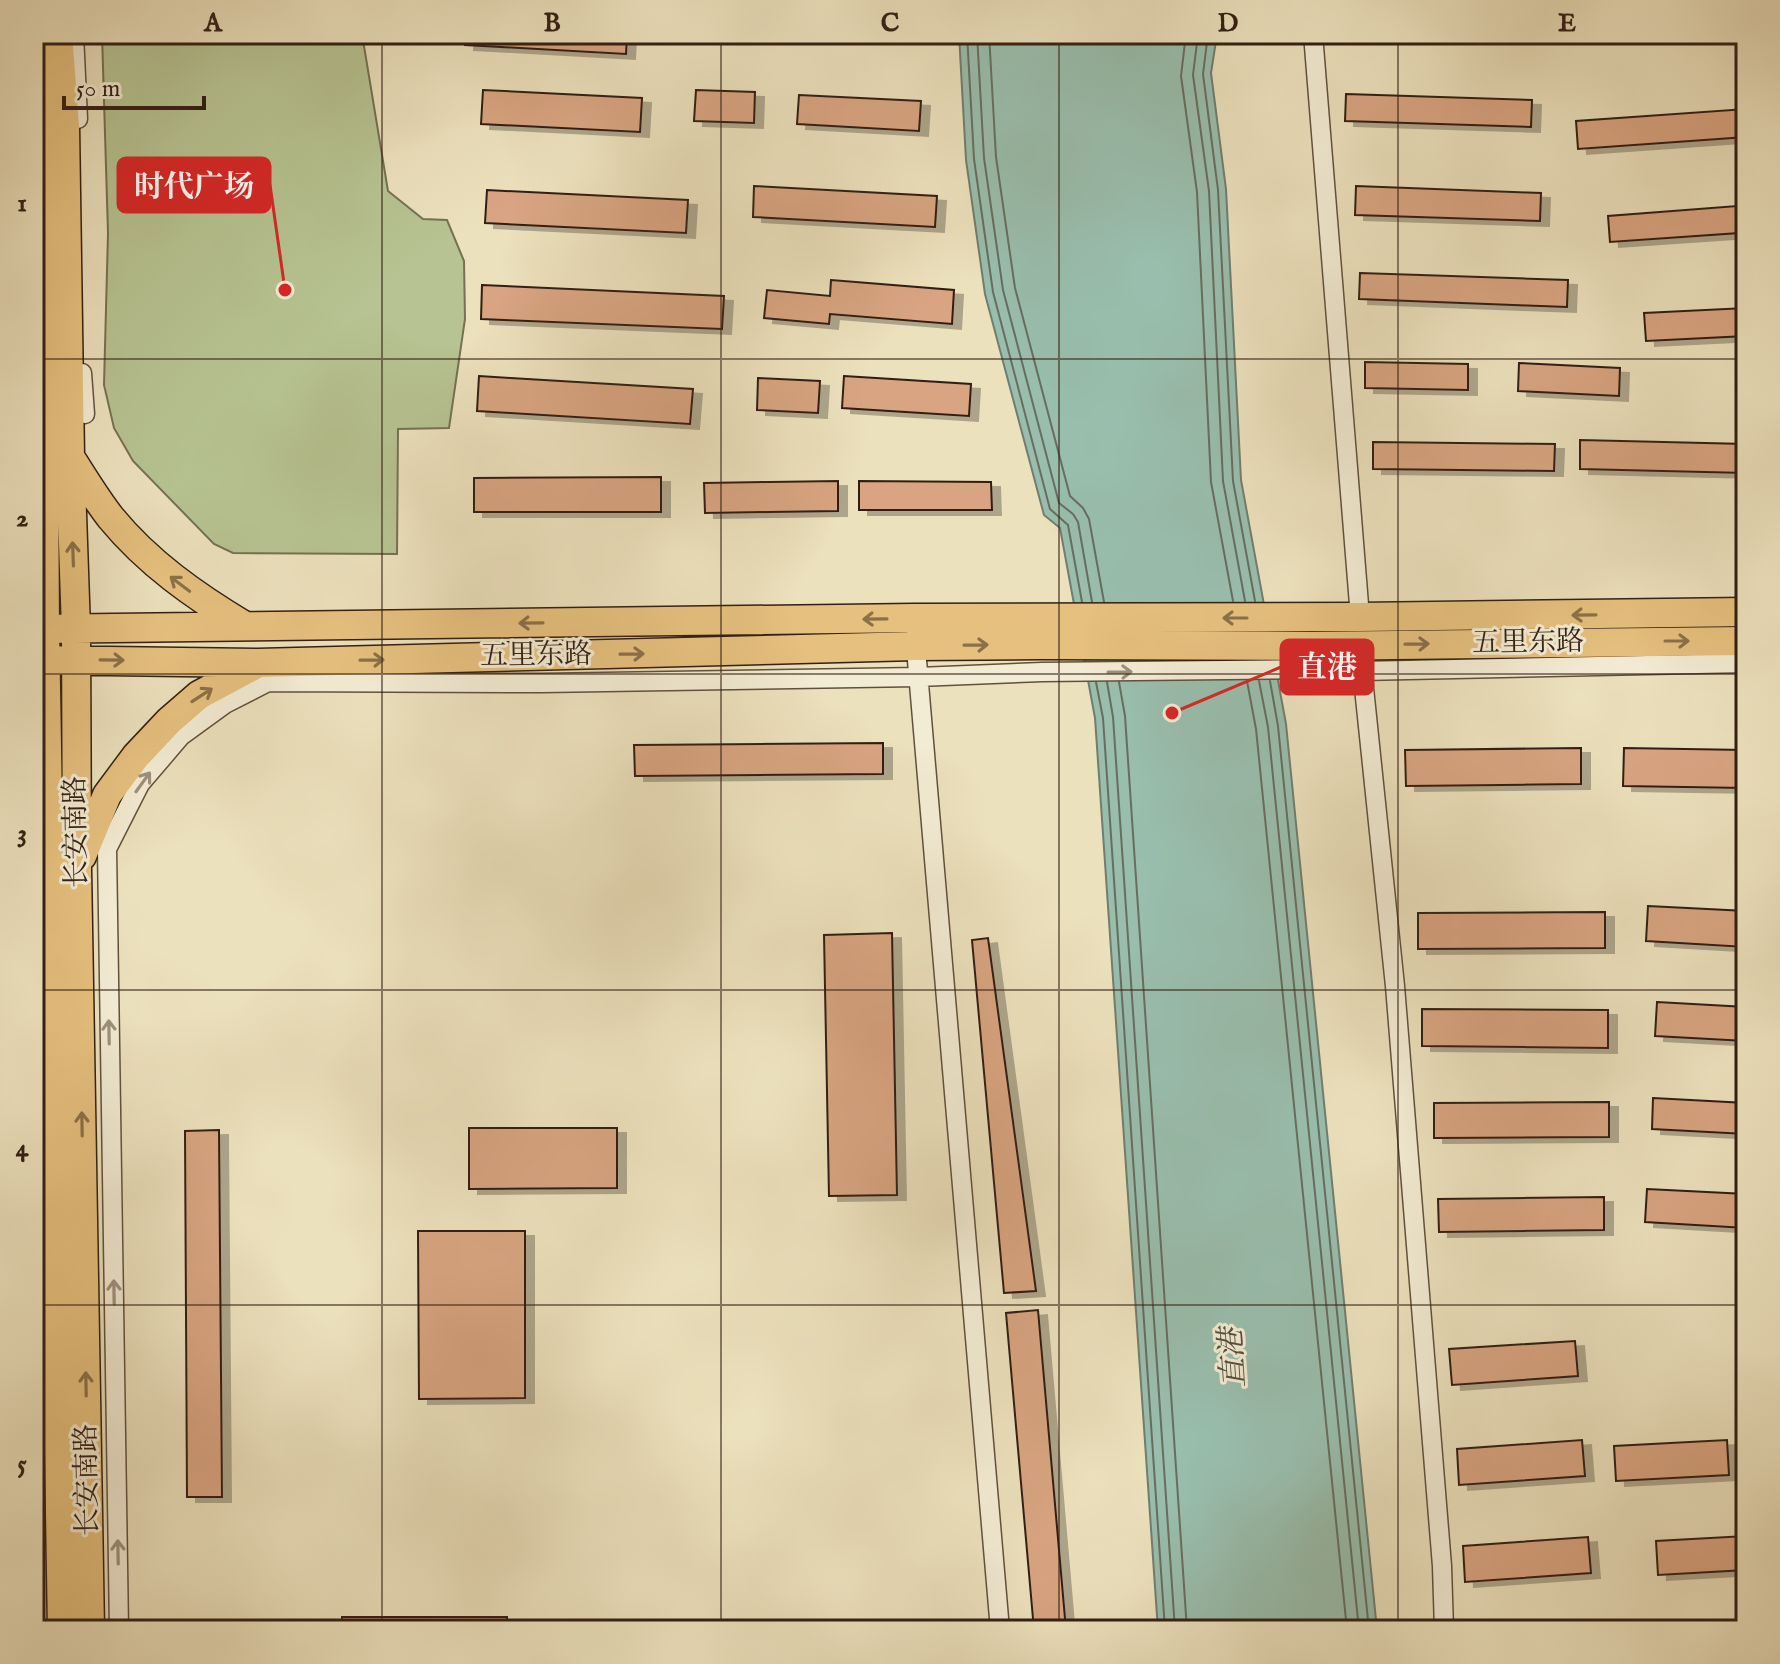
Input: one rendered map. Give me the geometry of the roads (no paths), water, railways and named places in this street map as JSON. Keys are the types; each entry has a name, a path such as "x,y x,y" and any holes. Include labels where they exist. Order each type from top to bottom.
{"main road":[{"name":"长安南路","path":"58,34 65,126 76,629 90,1630"},
{"name":"长安南路","path":"34,51 42,128 40,660 49,860 62,1630"},
{"path":"70,456 110,517 135,544 167,574 245,626"},
{"name":"五里东路","path":"1037,631 1314,658 1361,644 1746,612"},
{"name":"五里东路","path":"40,629 245,626 1037,631 1313,618 1361,644 1746,641"},
{"name":"五里东路","path":"40,660 258,663 915,632"},
{"path":"77,868 107,795 136,756 199,695 258,663"},
{"path":"34,826 49,860"}],"street":[{"path":"74,34 85,414"},
{"path":"1313,34 1361,644 1395,986 1442,1566 1444,1630"},
{"path":"915,632 1000,1630"},
{"path":"1361,644 1746,663"},
{"path":"119,1630 107,849 140,784 181,736 225,704 268,682 542,683 918,677 1314,658"}],"water":[{"path":"959,34 1216,34 1211,73 1226,189 1241,480 1286,724 1377,1630 1158,1630 1095,718 1060,528 1044,515 985,294 966,160"}],"place":[{"name":"时代广场","path":"285,290"},
{"name":"直港","path":"1172,713"}]}
